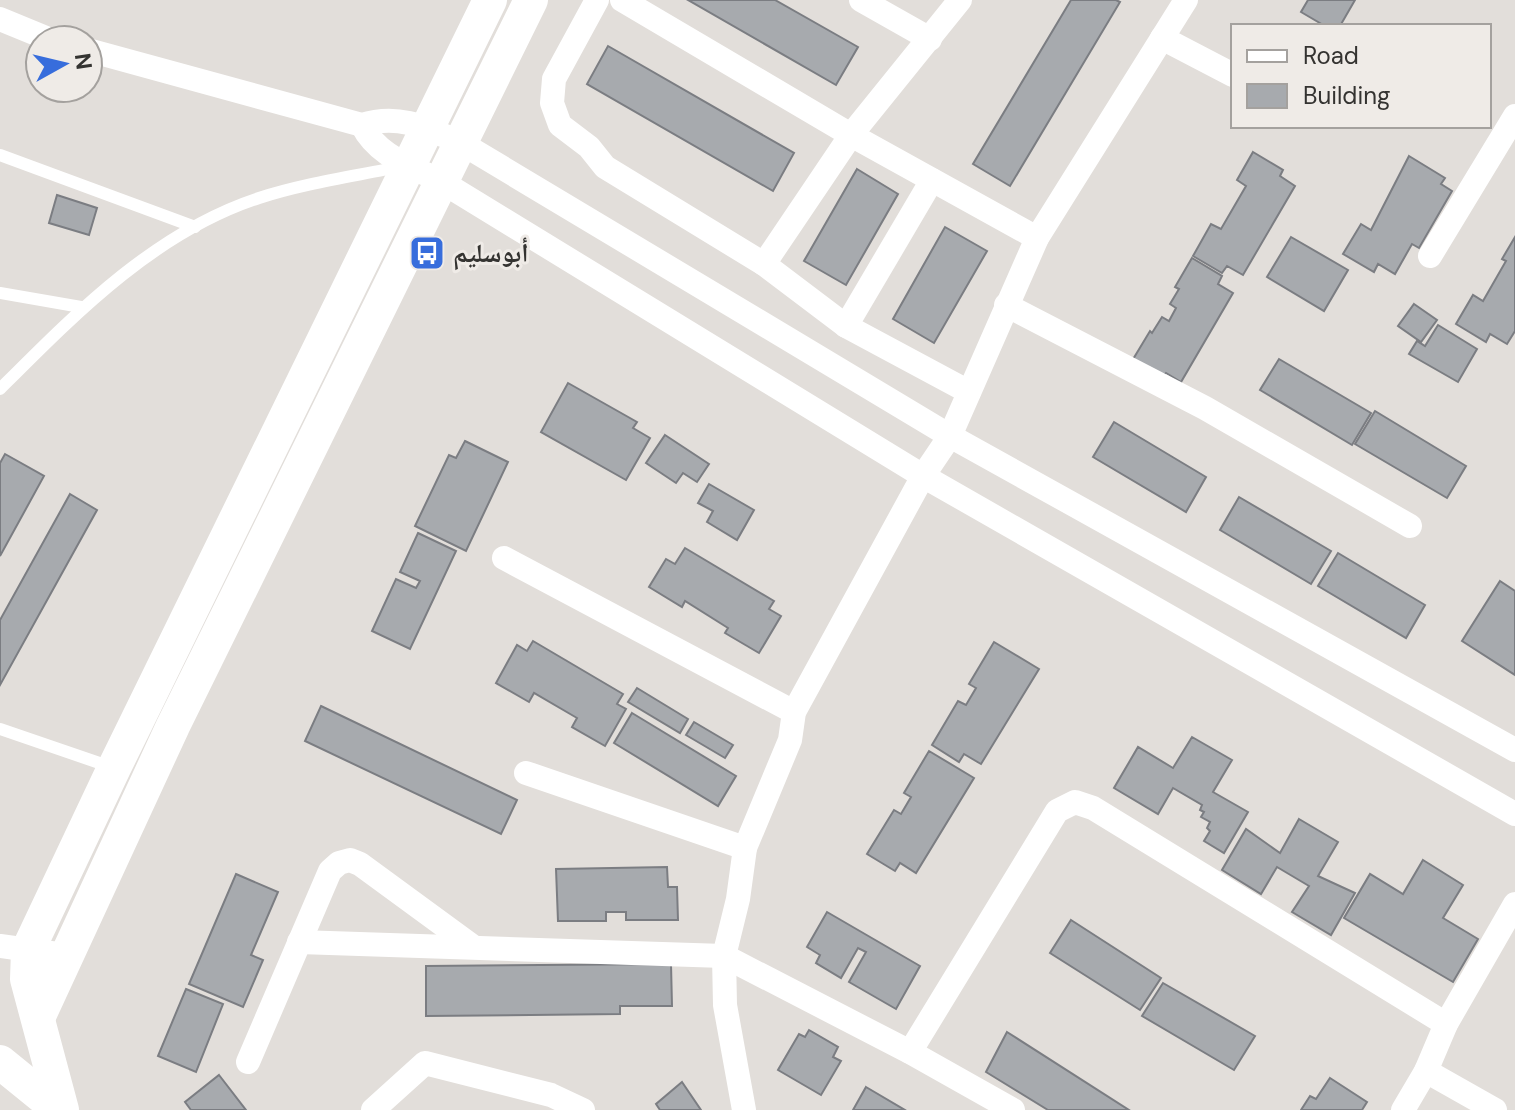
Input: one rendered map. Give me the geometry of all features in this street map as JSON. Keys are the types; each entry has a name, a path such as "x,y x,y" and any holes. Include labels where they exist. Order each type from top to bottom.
{"main road":[{"path":"61,1110 27,979 14,948 114,768 490,0"},
{"path":"38,1018 180,712 531,0"},
{"path":"0,1062 61,1110"}],"street":[{"path":"597,0 554,79 552,103 560,125 589,147 605,167 764,264 846,326 969,392"},
{"path":"622,0 851,135 1037,238"},
{"path":"861,0 930,39"},
{"path":"764,264 851,135 960,0"},
{"path":"744,1110 725,1005 724,956 738,899 745,848 790,740 794,712 923,476 950,436 1037,238 1186,0"},
{"path":"0,19 24,29"},
{"path":"1162,38 1231,74"},
{"path":"104,54 362,125 390,119 405,120 461,143 950,436 1515,750"},
{"path":"1430,256 1515,116"},
{"path":"362,125 378,148 442,182 923,476 1515,814"},
{"path":"846,326 932,180"},
{"path":"1006,305 1205,408 1410,526"},
{"path":"504,558 794,712"},
{"path":"526,773 745,848"},
{"path":"910,1052 1057,811 1075,802 1093,808 1446,1024"},
{"path":"248,1062 330,871 339,863 350,860 472,946"},
{"path":"1403,1110 1426,1071 1446,1024 1515,904"},
{"path":"299,942 724,956 910,1052 1013,1110"},
{"path":"14,948 65,955"},
{"path":"373,1110 425,1063 551,1095 583,1110"},
{"path":"1426,1071 1495,1110"}],"lane":[{"path":"0,155 195,227"},
{"path":"0,389 81,307 120,275 195,227 259,198 410,164"},
{"path":"0,295 81,307"},
{"path":"0,729 114,768"}],"building":[{"path":"688,0 775,0 858,47 836,85"},
{"path":"1071,0 1120,2 1010,186 973,164"},
{"path":"1308,0 1355,0 1341,24 1322,24 1301,12"},
{"path":"608,46 794,153 773,191 587,84"},
{"path":"1253,152 1283,170 1280,176 1295,186 1243,275 1227,266 1222,273 1193,256 1211,224 1221,229 1246,186 1237,180"},
{"path":"1409,156 1445,178 1441,184 1452,191 1419,248 1412,244 1395,274 1378,264 1374,272 1343,254 1361,224 1371,230"},
{"path":"857,169 898,194 846,285 804,261"},
{"path":"57,195 97,208 89,235 49,223"},
{"path":"945,227 987,251 934,343 893,319"},
{"path":"1291,237 1348,270 1324,311 1267,277"},
{"path":"1515,237 1515,331 1507,344 1490,334 1486,342 1456,324 1473,295 1483,301 1506,261 1502,259"},
{"path":"1192,258 1222,276 1218,284 1233,293 1181,382 1166,373 1162,378 1132,361 1162,317 1169,321 1176,308 1170,304 1179,289 1175,287"},
{"path":"1414,304 1437,320 1421,342 1398,326"},
{"path":"1438,325 1477,349 1458,382 1409,354 1417,341 1425,346"},
{"path":"1279,359 1371,413 1352,445 1260,390"},
{"path":"568,383 637,422 633,428 650,438 626,480 541,432"},
{"path":"1375,411 1466,466 1447,498 1355,444"},
{"path":"1114,422 1206,477 1186,512 1093,457"},
{"path":"665,435 709,464 697,482 683,473 676,483 646,463"},
{"path":"465,441 508,462 466,551 415,526 449,455 456,458"},
{"path":"5,454 44,476 0,556 0,463"},
{"path":"709,484 754,510 737,540 707,522 713,511 698,503"},
{"path":"70,494 97,510 0,685 0,620"},
{"path":"1239,497 1331,551 1311,584 1220,530"},
{"path":"418,533 456,551 410,649 372,631 396,579 416,588 420,581 400,572"},
{"path":"685,548 774,601 769,609 781,616 759,653 725,633 728,628 685,601 682,607 649,587 666,559 675,564"},
{"path":"1338,553 1425,605 1406,638 1318,586"},
{"path":"1500,581 1515,591 1515,675 1462,641"},
{"path":"533,641 623,694 617,704 626,709 605,746 572,727 577,718 534,693 529,702 496,683 517,645 527,651"},
{"path":"994,642 1039,669 981,764 964,754 959,762 932,745 958,701 966,705 976,688 969,684"},
{"path":"637,688 688,719 680,733 628,702"},
{"path":"321,706 517,800 501,834 305,741"},
{"path":"632,713 736,776 718,806 614,743"},
{"path":"694,722 733,745 725,758 686,735"},
{"path":"1192,737 1232,760 1213,792 1248,812 1224,853 1204,841 1210,831 1207,828 1210,822 1201,817 1204,812 1200,810 1202,805 1173,788 1158,814 1114,788 1138,747 1173,768"},
{"path":"929,751 974,778 916,873 900,863 895,871 867,854 894,810 901,814 911,797 904,793"},
{"path":"1299,819 1338,842 1318,876 1355,893 1331,935 1292,912 1309,886 1277,867 1261,894 1222,870 1246,829 1280,853"},
{"path":"1423,860 1463,885 1443,918 1478,939 1453,982 1344,918 1370,874 1403,894"},
{"path":"667,867 668,887 677,887 678,920 626,920 626,912 606,912 606,921 558,921 556,869"},
{"path":"236,874 278,892 251,955 263,960 243,1007 189,984"},
{"path":"827,912 920,966 896,1009 849,982 866,952 858,948 841,978 816,963 820,955 807,947"},
{"path":"1071,920 1161,978 1140,1010 1050,953"},
{"path":"671,964 672,1006 620,1006 620,1014 426,1016 426,966"},
{"path":"1163,983 1255,1036 1234,1070 1142,1016"},
{"path":"186,989 223,1004 196,1072 158,1056"},
{"path":"809,1030 838,1047 833,1057 841,1061 821,1095 778,1070 799,1034 805,1037"},
{"path":"1007,1032 1129,1110 1048,1110 986,1072"},
{"path":"219,1075 246,1110 191,1110 185,1102"},
{"path":"1330,1078 1367,1102 1362,1110 1301,1110 1310,1096 1316,1099"},
{"path":"682,1082 701,1110 660,1110 656,1104"},
{"path":"866,1087 905,1110 853,1110"}],"place":[{"name":"أبوسليم","path":"427,253"}]}
